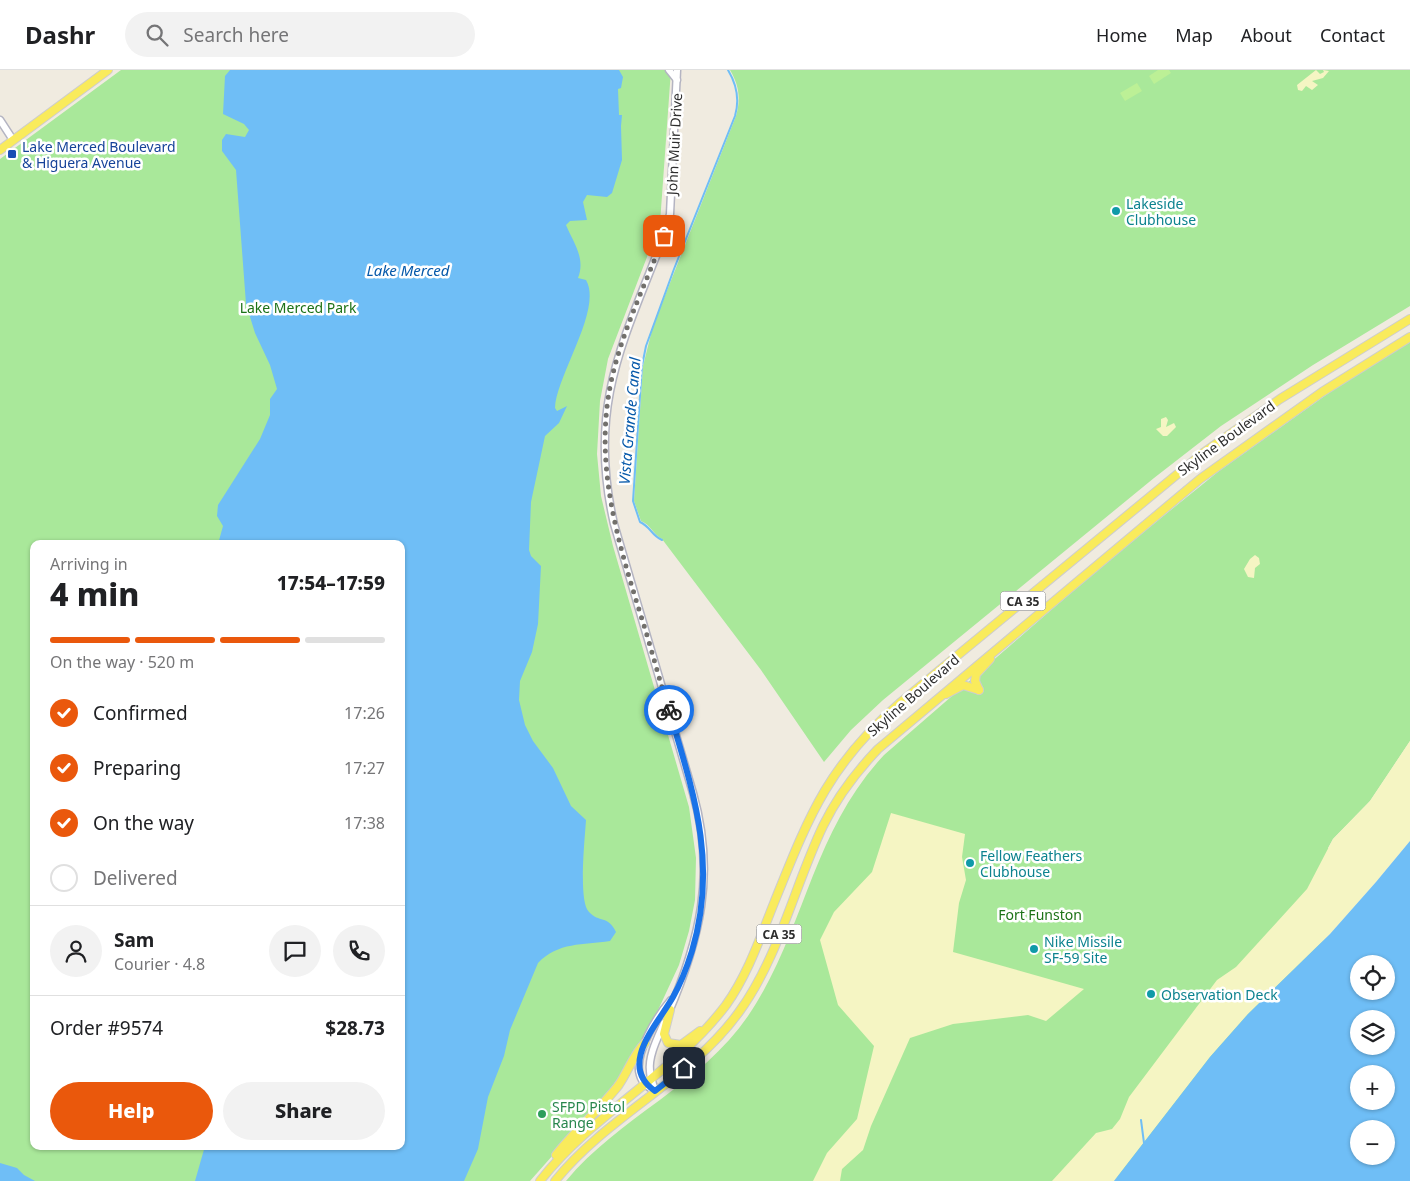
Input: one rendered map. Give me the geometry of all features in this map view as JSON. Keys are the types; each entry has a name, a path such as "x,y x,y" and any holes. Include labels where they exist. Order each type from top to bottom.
{"main road":[{"path":"0,150 108,70"},
{"name":"Skyline Boulevard","path":"541,1181 574,1143 686,1050 712,1022 736,989 752,959 814,808 836,770 865,736 902,702 1203,454 1288,393 1410,319"},
{"name":"Skyline Boulevard","path":"555,1181 582,1152 714,1041 740,1012 767,966 818,837 835,805 854,776 878,749 934,699 1230,456 1330,387 1410,337"},
{"path":"934,699 963,685 979,690 975,681 976,674 1014,633"},
{"path":"670,1010 664,1037 672,1046 684,1043 712,1022"},
{"path":"541,1181 556,1154 618,1086 627,1073 638,1050 645,1043"}],"street":[{"path":"670,70 677,80"},
{"name":"John Muir Drive","path":"645,1084 639,1074 639,1065 645,1043 672,999 688,962 700,917 704,869 702,836 693,793 614,524 607,484 604,444 607,402 616,361 664,236 670,214 677,70"},
{"path":"0,122 13,140"},
{"name":"John Muir Drive","path":"655,1091 650,1072 653,1051 670,1010 672,999"},
{"path":"645,1084 655,1091"}],"green space":[{"name":"Lake Merced Park","path":"121,70 671,70 660,223 608,359 600,401 597,454 601,496 613,546 689,807 696,858 695,900 689,931 679,965 639,1051 622,1077 530,1181 0,1181 0,159"},
{"path":"730,70 1410,70 1410,306 1313,365 1221,426 1154,478 883,700 851,730 824,762 761,670 662,539 641,521 634,501 643,366 653,326 736,116 738,92"},
{"path":"1158,70 1169,70 1171,73 1154,84 1149,76"},
{"path":"1137,83 1142,91 1125,101 1120,93"},
{"name":"Fort Funston","path":"1410,342 1410,741 1370,801 1333,839 1328,848 1363,895 1114,1181 566,1181 587,1158 610,1138 684,1082 707,1062 729,1040 748,1016 767,984 783,951 824,850 840,817 860,785 884,755 1103,565 1219,471 1340,385"}],"sand":[{"path":"1316,70 1320,74 1324,72 1323,70 1329,71 1323,78 1312,81 1318,85 1312,90 1306,86 1302,91 1298,90 1297,85"},
{"path":"1166,417 1168,420 1166,427 1174,423 1176,427 1167,436 1163,436 1156,429 1161,427 1161,419"},
{"path":"1255,555 1259,558 1260,564 1255,568 1254,578 1248,577 1244,569"},
{"path":"1410,741 1410,841 1330,934 1248,1014 1210,1057 1114,1181 1052,1181 1096,1133 1112,1129 1120,1119 1129,1097 1217,980 1236,967 1307,889 1333,839 1370,801"},
{"path":"891,813 965,834 962,857 966,880 959,903 953,952 1084,989 1046,1021 1028,1015 953,1024 910,1038 871,1126 863,1150 842,1169 840,1181 813,1181 827,1153 857,1119 874,1046 838,1005 820,940 834,912 872,872"}],"water":[{"name":"Lake Merced","path":"230,70 619,70 623,77 621,88 618,89 619,115 622,115 622,160 612,193 607,197 587,195 583,202 587,220 570,221 566,225 580,257 578,278 586,280 590,293 584,325 557,395 555,408 557,411 567,406 559,423 545,436 531,502 529,550 531,556 541,566 538,624 532,652 520,681 519,700 525,725 533,741 553,768 571,806 586,820 583,883 586,906 593,915 610,923 616,932 610,941 562,948 546,956 538,963 510,1030 504,1056 488,1097 478,1149 464,1181 195,1181 204,1150 405,1150 405,540 219,540 223,526 217,516 218,505 260,439 270,415 270,399 277,389 270,365 255,333 246,304 236,170 222,151 222,140 226,134 245,137 249,130 244,124 223,114 225,76"},
{"path":"1410,841 1410,1181 1114,1181 1210,1057 1248,1014 1330,934"},
{"path":"0,1163 17,1168 24,1175 35,1181 0,1181"}],"waterway":[{"name":"Vista Grande Canal","path":"662,540 640,522 633,501 642,366 646,346 674,269 735,116 737,92 728,70"},
{"name":"Vista Grande Canal","path":"1141,1120 1144,1143"}],"way so far":[{"path":"664,236 616,361 607,402 604,454 614,524 669,710"}],"place":[{"name":"Lake Merced Boulevard & Higuera Avenue","path":"12,154"},
{"name":"Lakeside Clubhouse","path":"1116,211"},
{"name":"Fellow Feathers Clubhouse","path":"970,863"},
{"name":"Nike Missile SF-59 Site","path":"1034,949"},
{"name":"Observation Deck","path":"1151,994"},
{"name":"SFPD Pistol Range","path":"542,1114"}],"route":[{"path":"669,710 699,815 704,858 704,890 697,933 690,957 672,999 645,1043 640,1056 639,1074 645,1084 655,1091 684,1068"}]}
